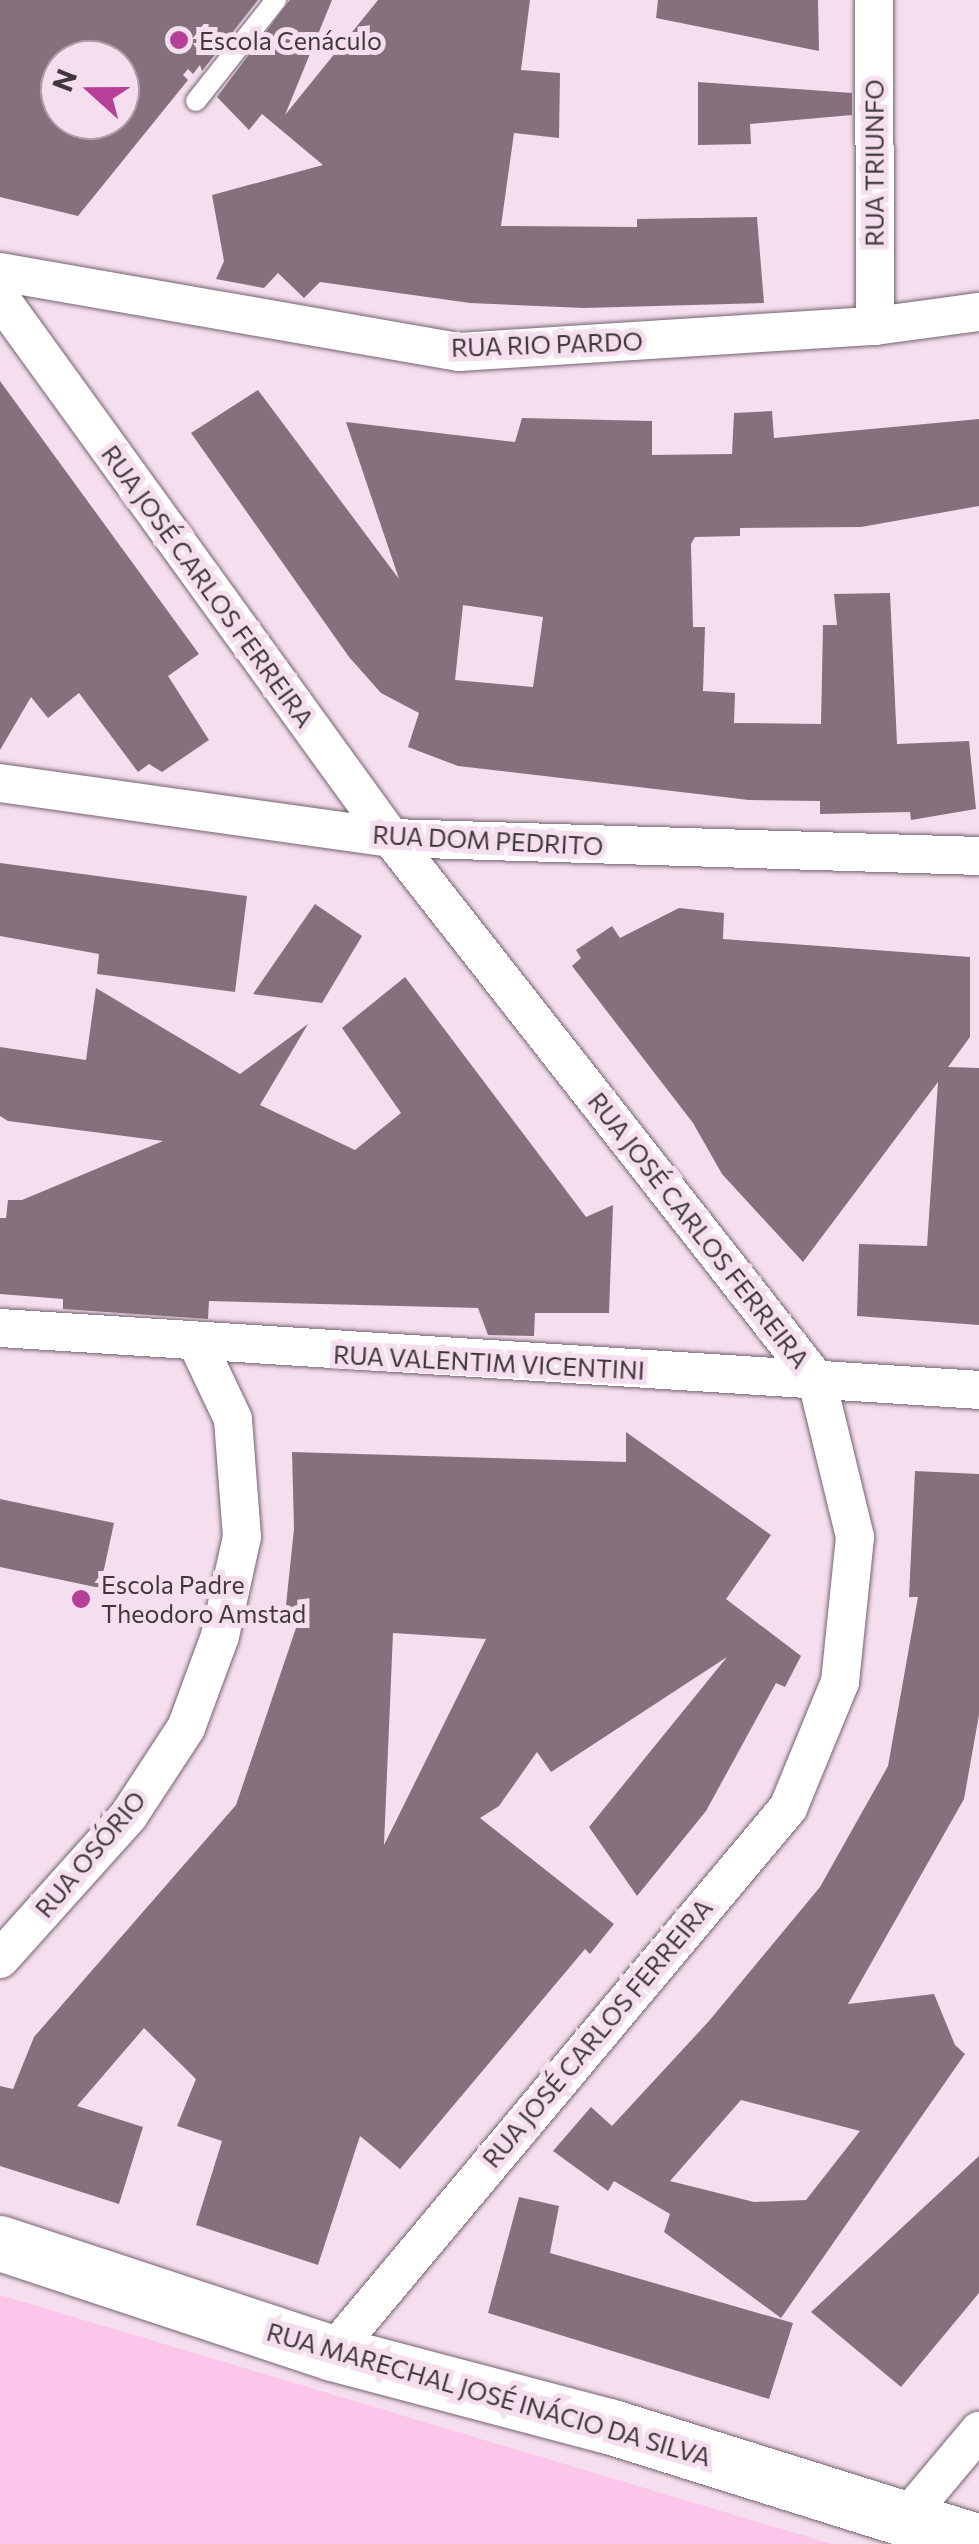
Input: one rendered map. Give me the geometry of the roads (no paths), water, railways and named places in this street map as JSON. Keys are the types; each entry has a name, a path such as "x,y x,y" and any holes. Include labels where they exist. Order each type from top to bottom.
{"main road":[{"name":"RUA MARECHAL JOSÉ INÁCIO DA SILVA","path":"0,2243 332,2353 609,2426 979,2542"}],"street":[{"name":"RUA TRIUNFO","path":"874,0 875,326"},
{"name":"RUA RIO PARDO","path":"0,272 459,352 875,326 979,312"},
{"name":"RUA JOSÉ CARLOS FERREIRA","path":"0,298 391,838 817,1381 856,1537 840,1682 788,1808 332,2353"},
{"name":"RUA DOM PEDRITO","path":"0,783 391,838 979,856"},
{"name":"RUA VALENTIM VICENTINI","path":"0,1328 198,1345 979,1390"},
{"name":"RUA OSÓRIO","path":"0,1959 130,1815 186,1728 220,1636 242,1537 233,1419 198,1345"},
{"path":"906,2518 979,2431"}],"lane":[{"path":"196,100 276,0"}],"place":[{"name":"Escola Cenáculo","path":"179,40"},
{"name":"Escola Padre Theodoro Amstad","path":"81,1599"}]}
